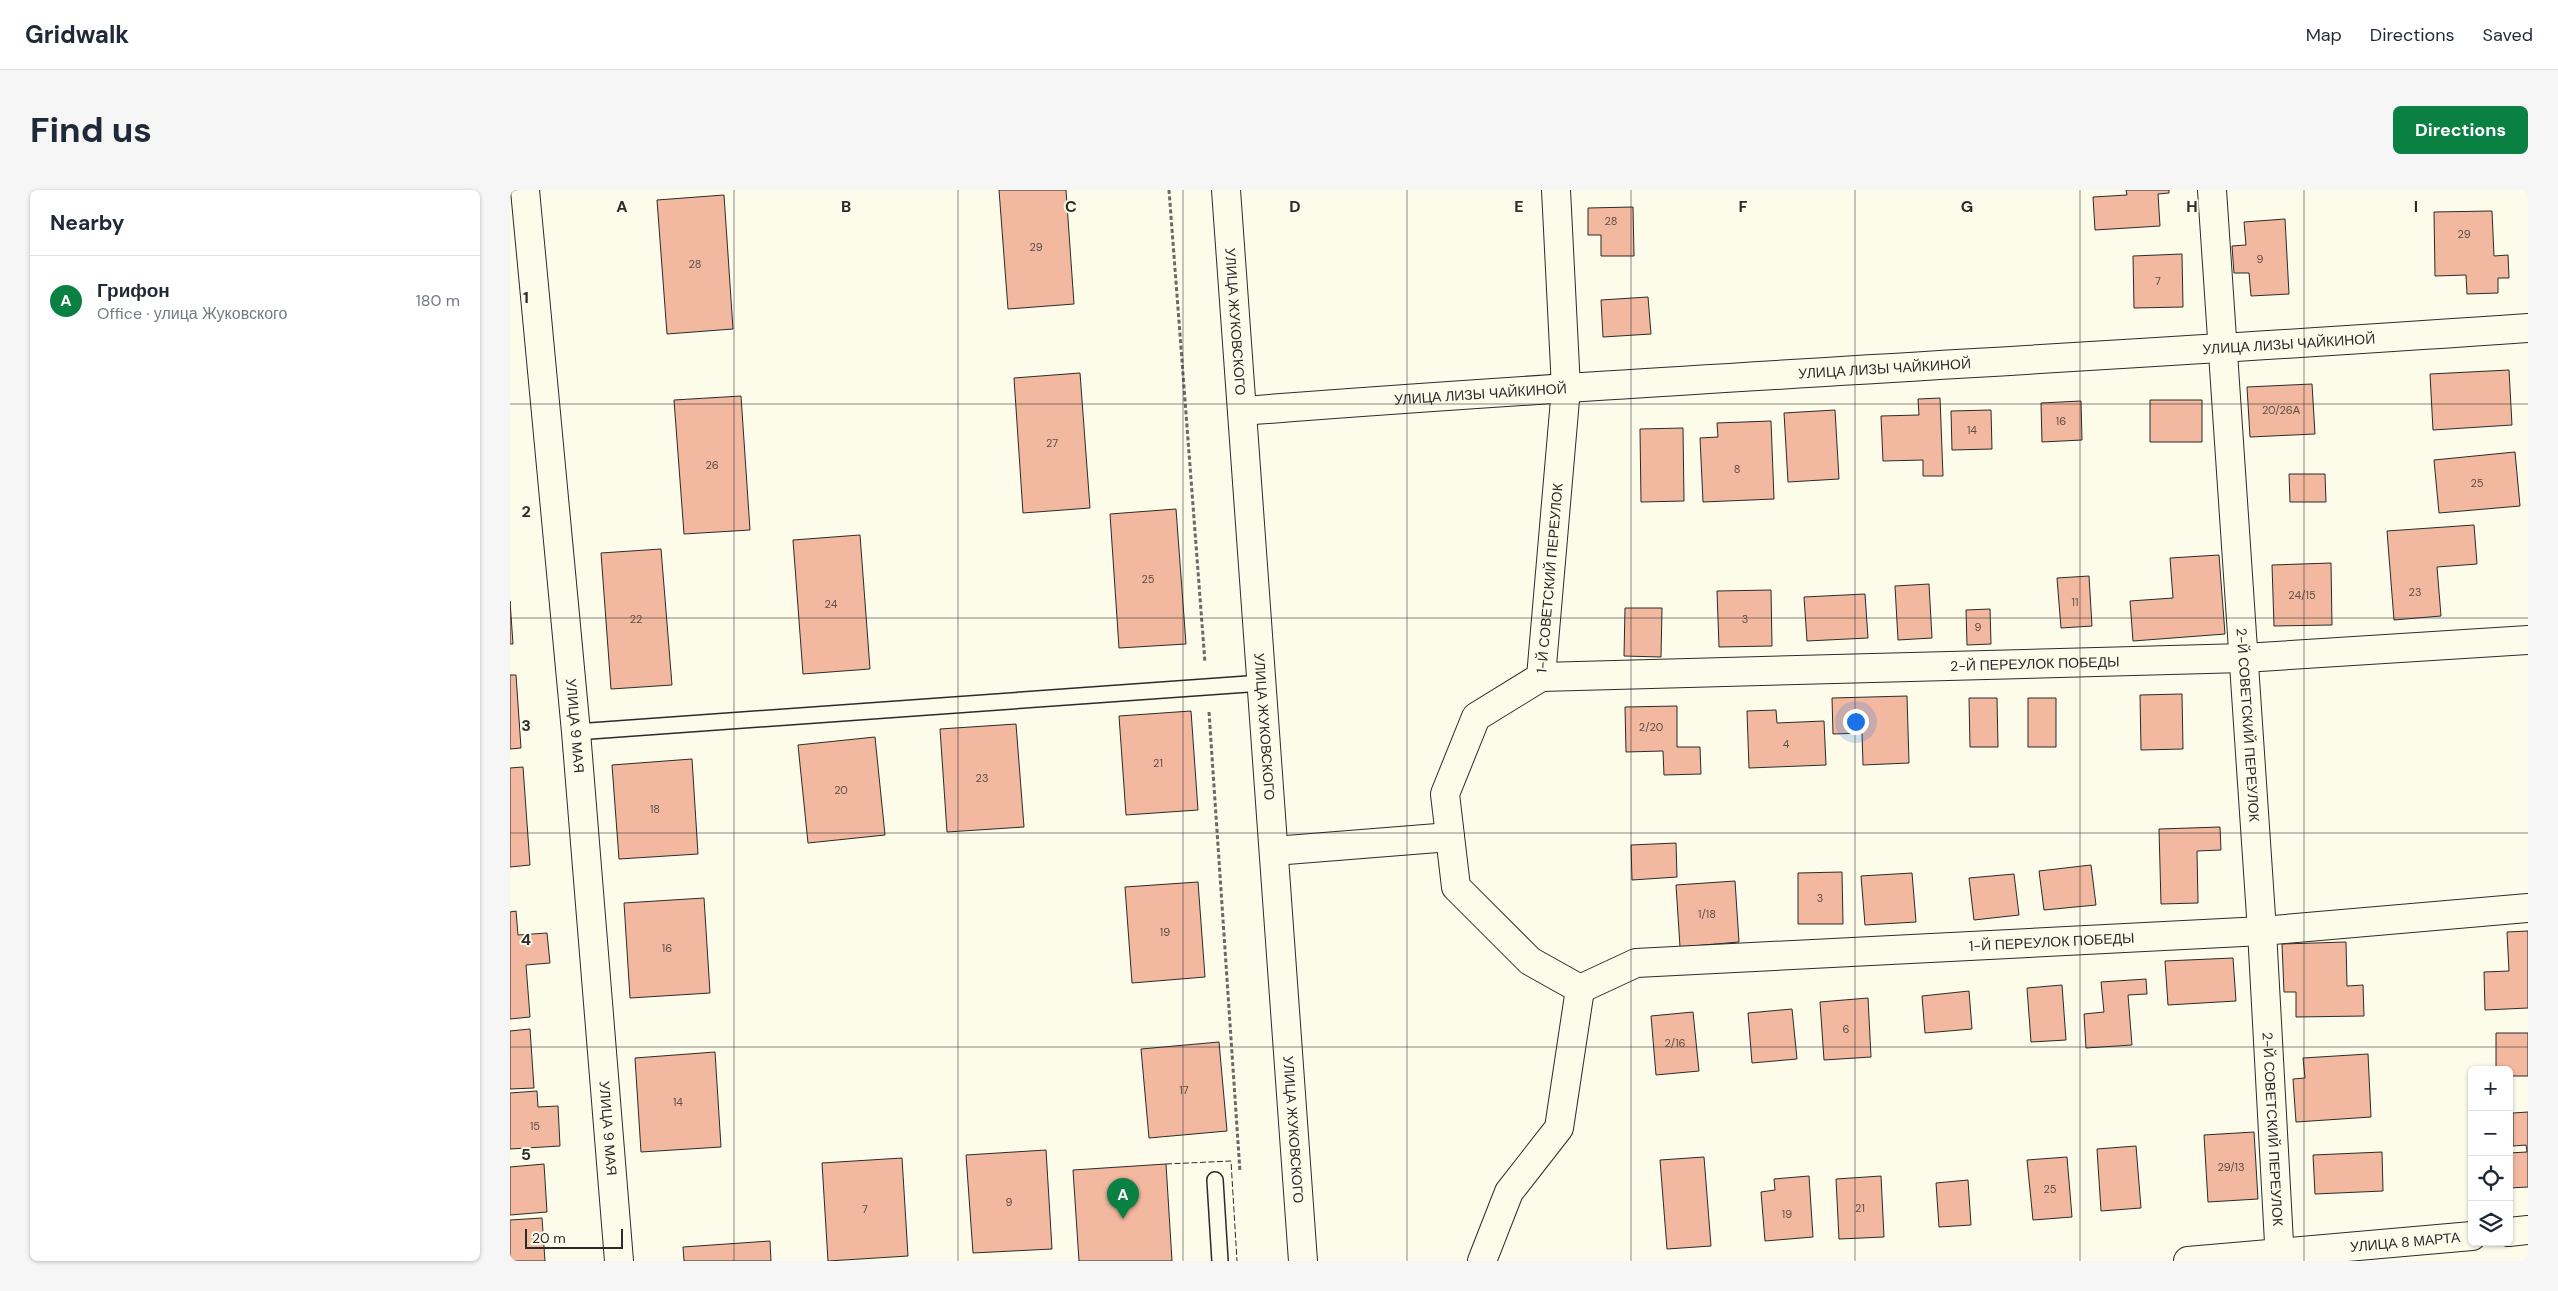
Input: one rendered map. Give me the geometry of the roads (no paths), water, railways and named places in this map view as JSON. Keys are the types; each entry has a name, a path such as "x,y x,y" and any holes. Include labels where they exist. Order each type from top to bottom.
{"street":[{"name":"УЛИЦА 9 МАЯ","path":"525,190 576,732 619,1261"},
{"name":"УЛИЦА ЖУКОВСКОГО","path":"1226,190 1303,1261"},
{"name":"1-Й СОВЕТСКИЙ ПЕРЕУЛОК","path":"1556,190 1566,388 1541,677 1476,717 1445,794 1456,887 1530,962 1580,989"},
{"name":"2-Й СОВЕТСКИЙ ПЕРЕУЛОК","path":"2212,190 2262,930 2280,1258"},
{"name":"УЛИЦА ЛИЗЫ ЧАЙКИНОЙ","path":"1242,411 1566,388 2223,350 2528,328"},
{"name":"2-Й ПЕРЕУЛОК ПОБЕДЫ","path":"1541,677 2244,658 2528,640"},
{"path":"1274,851 1450,837"},
{"name":"1-Й ПЕРЕУЛОК ПОБЕДЫ","path":"1580,989 1636,963 2262,930 2528,908"},
{"path":"1482,1261 1509,1192 1559,1128 1580,989"},
{"path":"2513,1232 2528,1230"},
{"name":"УЛИЦА 8 МАРТА","path":"2188,1261 2280,1258 2468,1236"}],"lane":[{"path":"576,732 1262,683"},
{"path":"1215,1180 1220,1261"}],"place":[{"name":"Грифон","path":"1123,1219"}]}
